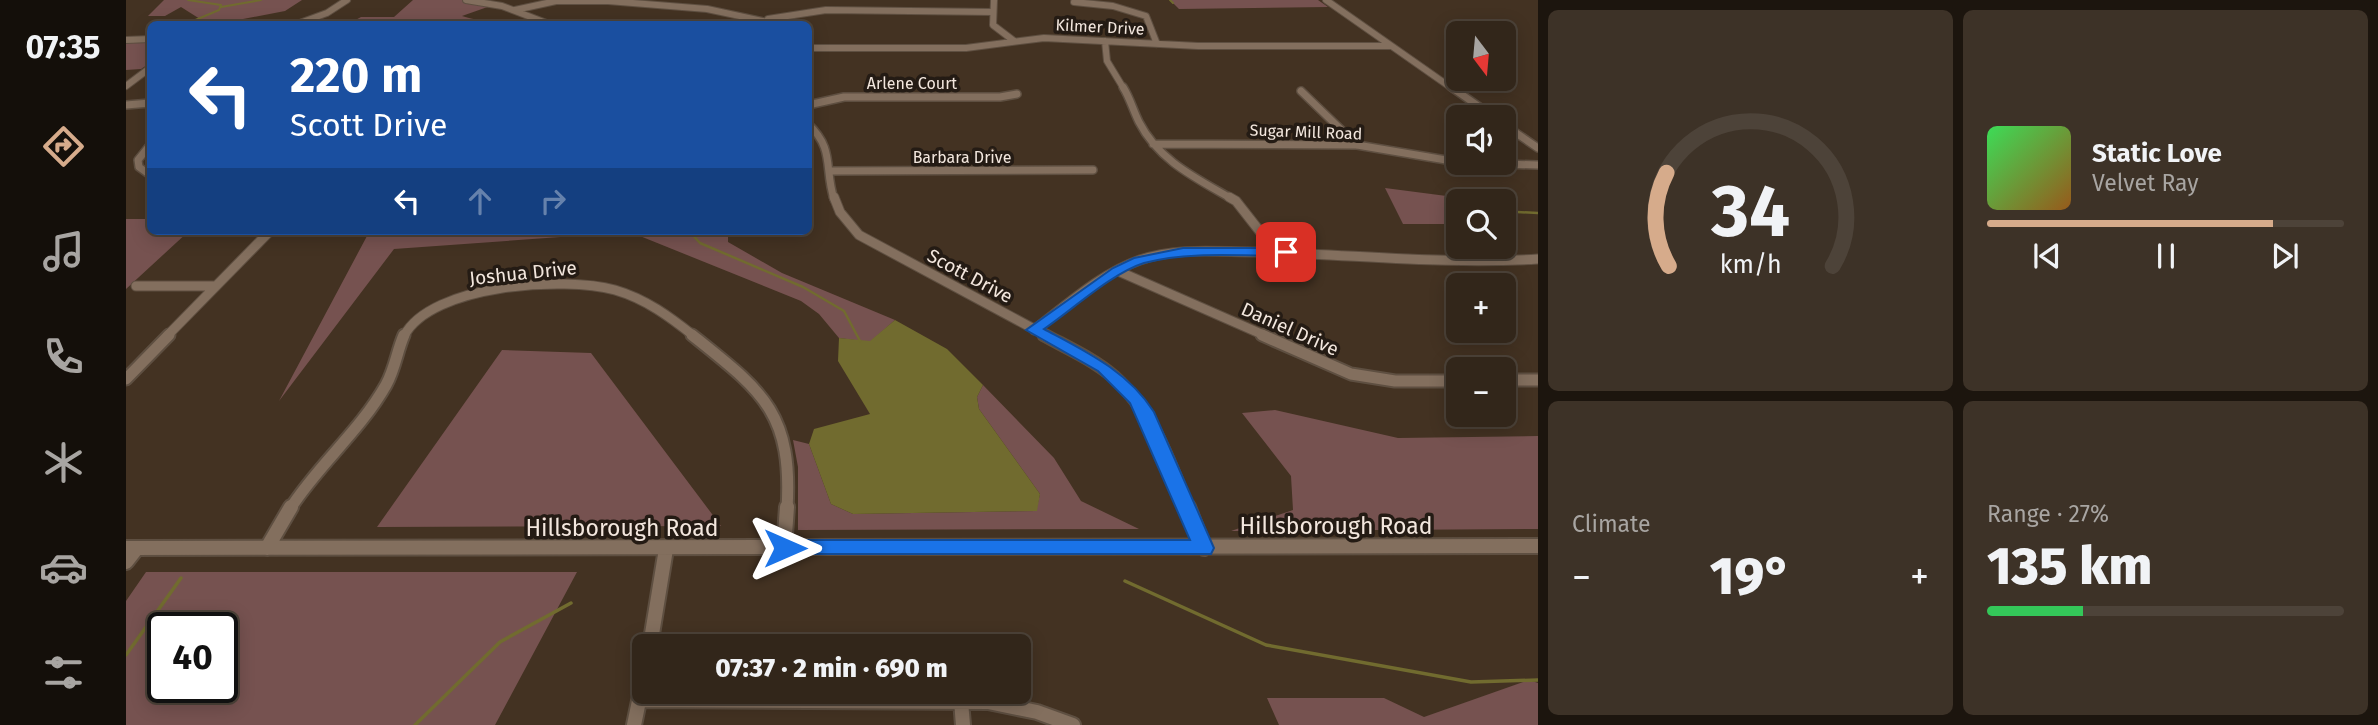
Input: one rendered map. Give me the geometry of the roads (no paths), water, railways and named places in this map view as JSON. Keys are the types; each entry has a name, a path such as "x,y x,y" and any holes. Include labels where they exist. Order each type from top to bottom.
{"street":[{"path":"305,21 327,13 347,0"},
{"path":"466,0 515,10 542,21"},
{"path":"515,10 547,2 575,0 732,11 772,21"},
{"path":"994,0 995,28 1014,41"},
{"path":"1326,0 1477,105"},
{"path":"1074,2 1114,6 1146,16 1157,44"},
{"path":"768,19 826,10 993,12"},
{"name":"Kilmer Drive","path":"812,48 966,48 1044,38 1157,44 1391,46"},
{"path":"126,40 147,39"},
{"path":"1105,41 1107,61 1153,144 1177,167 1236,201 1276,252"},
{"path":"126,86 147,70"},
{"path":"1301,91 1357,145"},
{"name":"Arlene Court","path":"812,105 836,97 1000,97 1017,94"},
{"path":"126,105 147,103"},
{"name":"Scott Drive","path":"812,129 826,146 836,205 859,235 1104,368 1136,399 1145,412 1204,548"},
{"path":"1516,133 1538,148"},
{"name":"Sugar Mill Road","path":"1153,144 1357,145 1446,160"},
{"path":"139,167 140,156 147,148"},
{"path":"1516,164 1538,165"},
{"path":"127,169 139,167 147,173"},
{"name":"Barbara Drive","path":"831,171 1093,170"},
{"path":"126,379 266,235"},
{"path":"1034,330 1118,271 1139,260 1166,254 1276,252 1442,262 1537,260"},
{"name":"Daniel Drive","path":"1118,271 1340,370 1395,382 1446,381"},
{"name":"Joshua Drive","path":"267,548 316,472 386,386 404,334 414,321 435,307 474,293 570,284 619,290 647,303 733,367 767,401 778,422 786,448 785,548"},
{"path":"136,286 216,286"},
{"path":"1516,380 1538,380"},
{"name":"Hillsborough Road","path":"131,548 1538,546"},
{"path":"126,562 131,548"},
{"path":"652,634 666,549"},
{"path":"634,725 639,704"},
{"path":"961,704 963,725"},
{"path":"998,704 1011,705 1073,725"}],"waterway":[{"path":"188,0 221,5 219,10 193,21"},
{"path":"221,7 261,0"},
{"path":"1170,0 1173,3"},
{"path":"1517,212 1538,213"},
{"path":"693,235 700,243 803,287 844,311 860,341"},
{"path":"126,655 181,578"},
{"path":"1125,581 1266,645 1471,682 1538,680"},
{"path":"415,725 500,642 571,603"}]}
